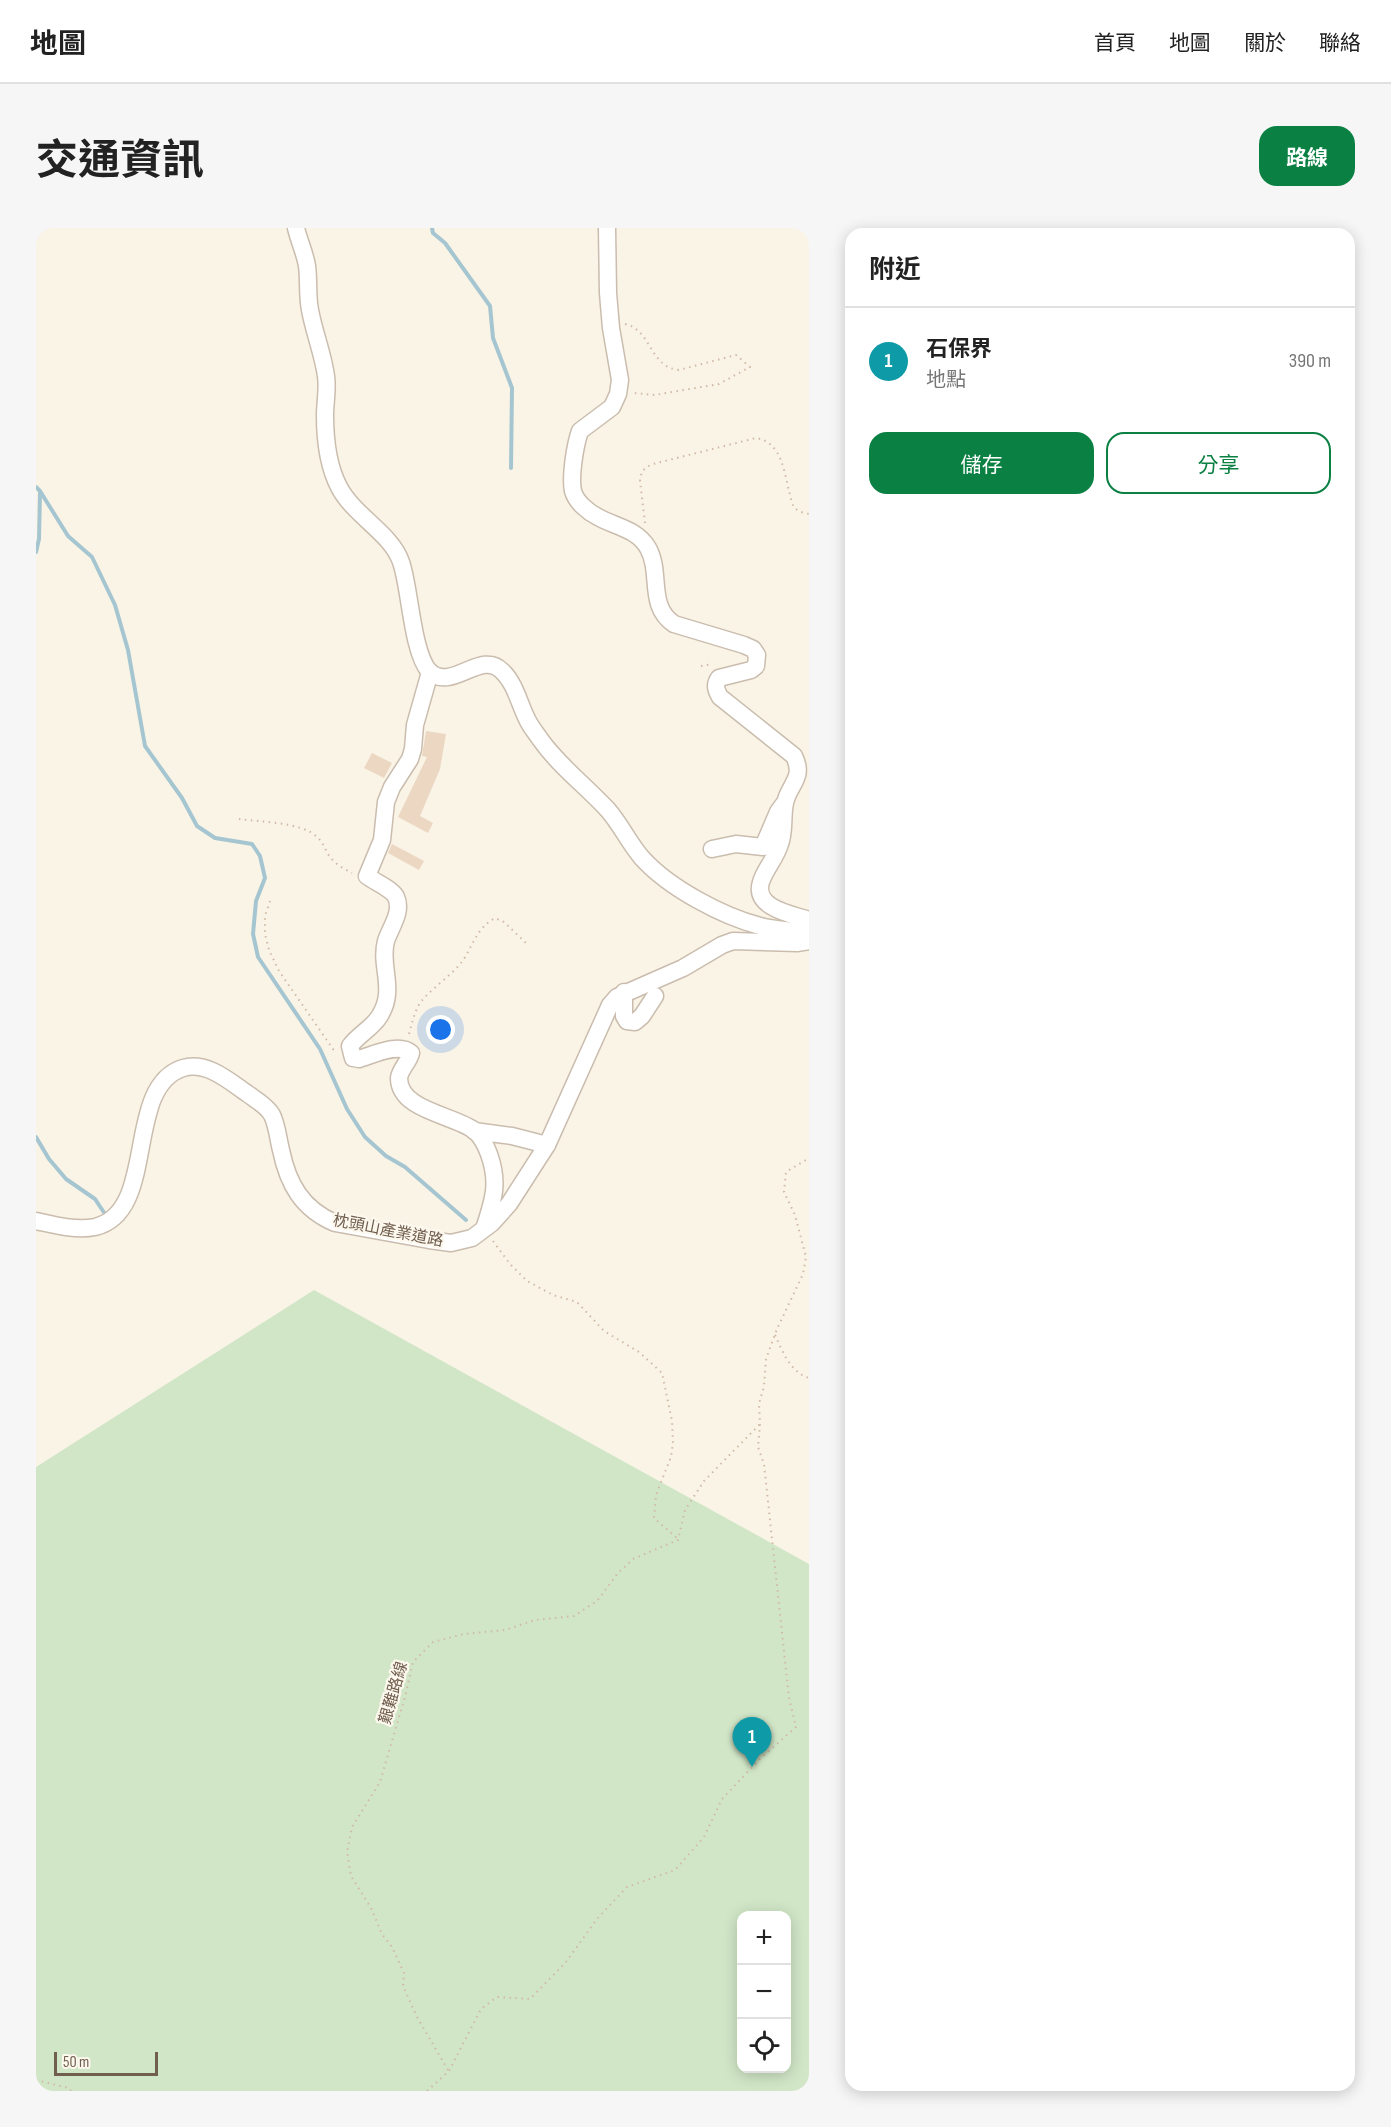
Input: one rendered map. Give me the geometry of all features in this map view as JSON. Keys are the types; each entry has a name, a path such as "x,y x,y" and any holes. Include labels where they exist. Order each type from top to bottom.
{"street":[{"path":"296,228 307,263 309,306 326,373 325,434 331,466 339,488 354,508 396,550 402,562 416,636 423,661 430,672 440,676 454,677 476,667 496,666 503,671 512,684 528,720 542,742 608,810 642,858 663,876 699,900 734,917 761,927 809,932"},
{"path":"607,228 610,328 620,380 612,407 580,431 573,469 573,489 576,498 598,518 628,530 649,549 656,596 660,610 666,619 674,624 753,649 757,656 756,666 751,670 719,678 716,682 716,689 720,697 794,756 799,770 763,848 736,844 712,849"},
{"path":"430,672 415,725 410,759 392,787 386,802 382,840 367,876 395,895 398,902 397,914 386,940 388,980 386,1002 378,1018 350,1046 351,1055 359,1059 399,1048 406,1049 411,1053 409,1061 400,1072 399,1080 403,1091 415,1104 474,1131 512,1136 547,1145"},
{"path":"785,802 780,844 761,881 761,897 767,905 809,920"},
{"name":"枕頭山產業道路","path":"36,1221 57,1226 95,1227 111,1219 124,1206 132,1191 143,1132 155,1095 175,1072 184,1068 196,1067 220,1074 270,1112 275,1121 285,1171 305,1205 322,1217 335,1223 429,1240 451,1243 472,1238 509,1204 547,1145 610,1005 624,992 683,969 722,945 734,941 798,943 809,940"},
{"path":"624,992 624,1016 627,1021 636,1022 655,996"},
{"path":"474,1131 485,1144 495,1173 493,1203 484,1229"}],"path":[{"path":"610,328 625,324 633,326 640,332 662,364 670,369 679,370 736,355 750,367 719,384 655,395 637,394 619,388"},
{"path":"641,540 645,529 640,481 644,468 756,438 764,439 772,444 783,464 793,504 797,510 809,514"},
{"path":"239,819 294,826 306,830 320,840 330,858 338,866 351,873 367,876"},
{"path":"270,901 265,916 265,934 269,950 279,971 333,1051 343,1057 351,1055"},
{"path":"406,1049 414,1013 422,1001 443,983 463,960 488,922 495,918 504,922 527,944"},
{"path":"427,2091 449,2072 481,2009 497,1997 530,1999 566,1962 597,1918 627,1887 675,1870 704,1837 722,1800 760,1759 796,1727 789,1698 764,1464 758,1447 759,1404 765,1386 766,1359 803,1274 806,1257 795,1215 784,1192 786,1172 809,1158"},
{"path":"484,1229 510,1264 527,1281 553,1295 577,1302 604,1330 639,1352 662,1373 672,1421 673,1443 671,1457 657,1495 654,1518 678,1540 685,1510 704,1481 760,1424"},
{"path":"775,1335 789,1363 801,1375 809,1378"},
{"name":"艱難路線","path":"449,2072 417,2017 403,1986 404,1973 392,1947 382,1934 371,1908 351,1876 348,1852 352,1827 380,1782 413,1662 434,1642 464,1634 505,1630 535,1620 574,1616 597,1601 618,1573 633,1559 678,1540"},
{"path":"36,2080 69,2088 71,2091"}],"green space":[{"path":"314,1290 809,1564 809,2091 36,2091 36,1467"}],"building":[{"path":"426,731 446,734 440,769 420,816 433,823 428,833 398,817 427,757 422,756"},
{"path":"372,753 392,763 384,778 364,768"},
{"path":"392,844 424,861 419,870 388,853"}],"waterway":[{"path":"432,228 433,233 445,243 490,306 493,338 512,388 511,468"},
{"path":"36,487 68,536 92,557 115,605 128,650 145,746 182,798 197,826 215,838 252,844 260,856 265,878 256,901 253,934 258,957 320,1049 347,1109 365,1137 386,1156 405,1167 466,1220"},
{"path":"36,552 39,539 40,493"},
{"path":"36,1137 49,1159 66,1179 95,1199 105,1214"}],"place":[{"name":"石保界","path":"752,1767"}]}
